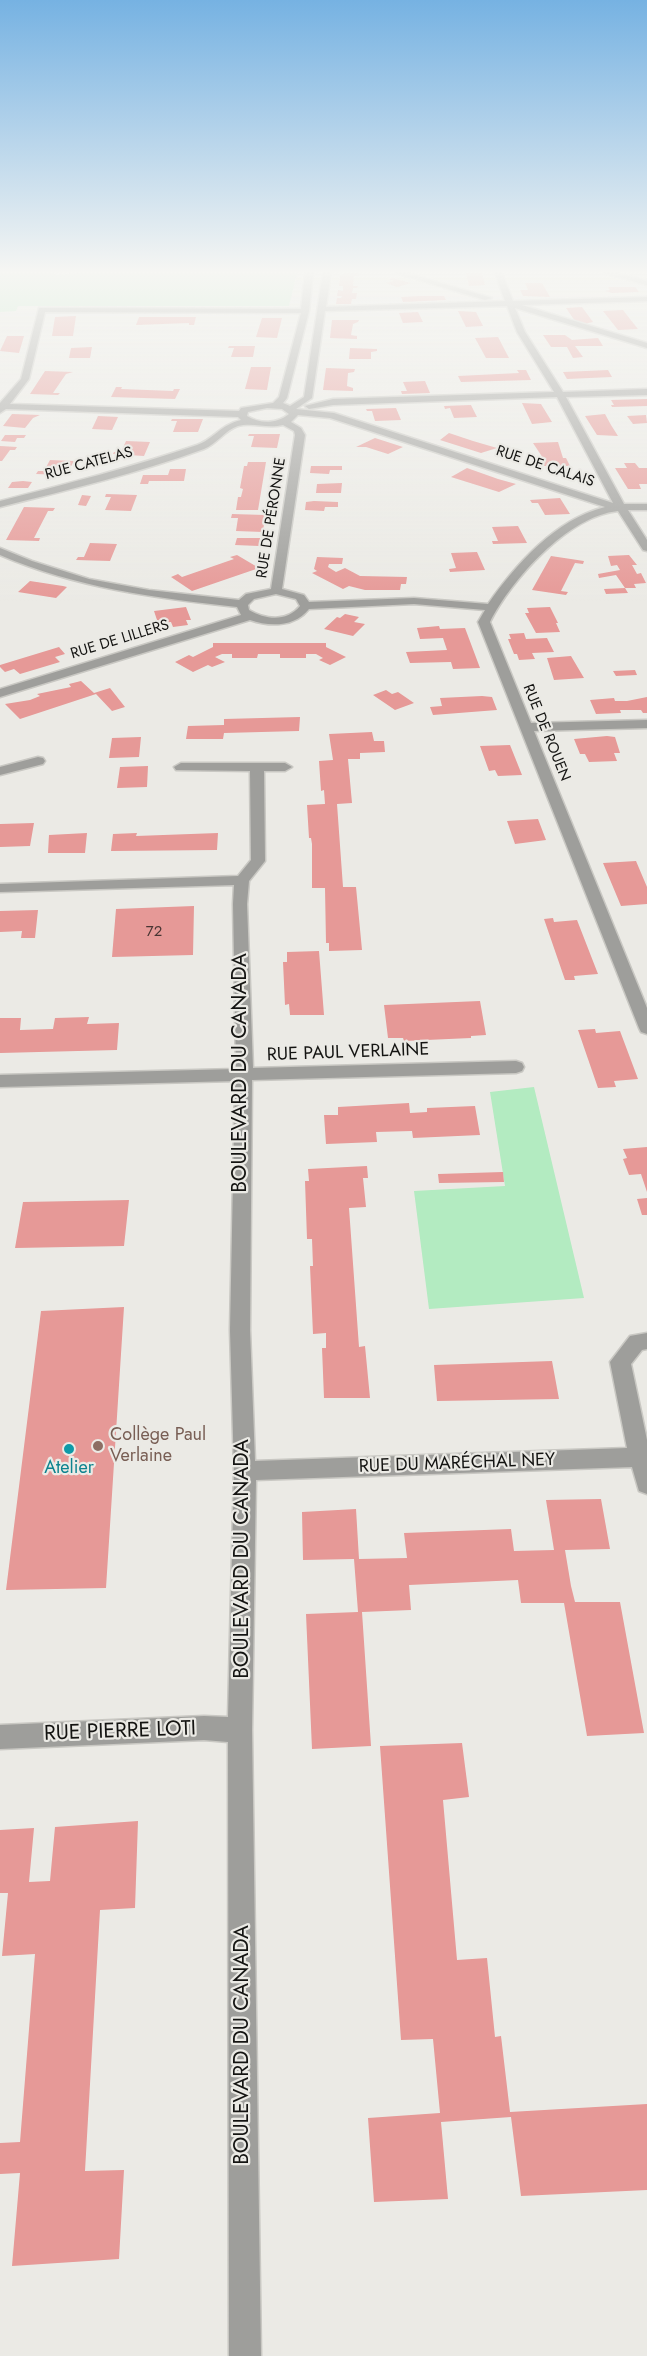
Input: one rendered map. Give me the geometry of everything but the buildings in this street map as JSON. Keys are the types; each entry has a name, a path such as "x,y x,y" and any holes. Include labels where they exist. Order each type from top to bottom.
{"street":[{"path":"1,408 22,383"},
{"path":"244,417 250,407 276,405 283,398 287,383"},
{"path":"292,410 308,398 310,383"},
{"path":"553,383 621,508 647,548"},
{"path":"292,410 333,402 647,392"},
{"name":"RUE DE CALAIS","path":"276,405 292,410 331,415 621,508 647,520"},
{"path":"1,408 244,417 265,424 285,422 294,415 292,410"},
{"name":"RUE CATELAS","path":"0,504 115,474 204,446 244,417"},
{"name":"RUE DE PÉRONNE","path":"276,591 300,435 298,430 285,422"},
{"path":"306,606 414,601 490,607 518,572 562,534 594,513 608,509 647,507"},
{"path":"0,551 17,560 68,576 138,592 242,604"},
{"path":"242,604 250,596 276,591 300,597 306,606"},
{"path":"242,604 244,612 261,620 283,620 302,613 306,606"},
{"name":"RUE DE ROUEN","path":"490,607 484,622 647,1028"},
{"name":"RUE DE LILLERS","path":"0,693 250,616"},
{"path":"525,727 647,724"},
{"path":"0,771 38,761"},
{"path":"181,767 285,767"},
{"name":"BOULEVARD DU CANADA","path":"245,2356 240,1730 245,1471 240,1330 245,1075 240,904 242,880 258,861 257,767"},
{"path":"0,888 242,880"},
{"name":"RUE PAUL VERLAINE","path":"0,1081 516,1067"},
{"path":"647,1341 637,1342 620,1362 647,1484"},
{"name":"RUE DU MARÉCHAL NEY","path":"245,1471 640,1457"},
{"name":"RUE PIERRE LOTI","path":"0,1737 204,1728 240,1730"}],"green space":[{"path":"534,1087 584,1298 429,1309 414,1191 505,1186 490,1092"}],"place":[{"name":"Collège Paul Verlaine","path":"98,1446"},
{"name":"Atelier","path":"69,1449"}]}
